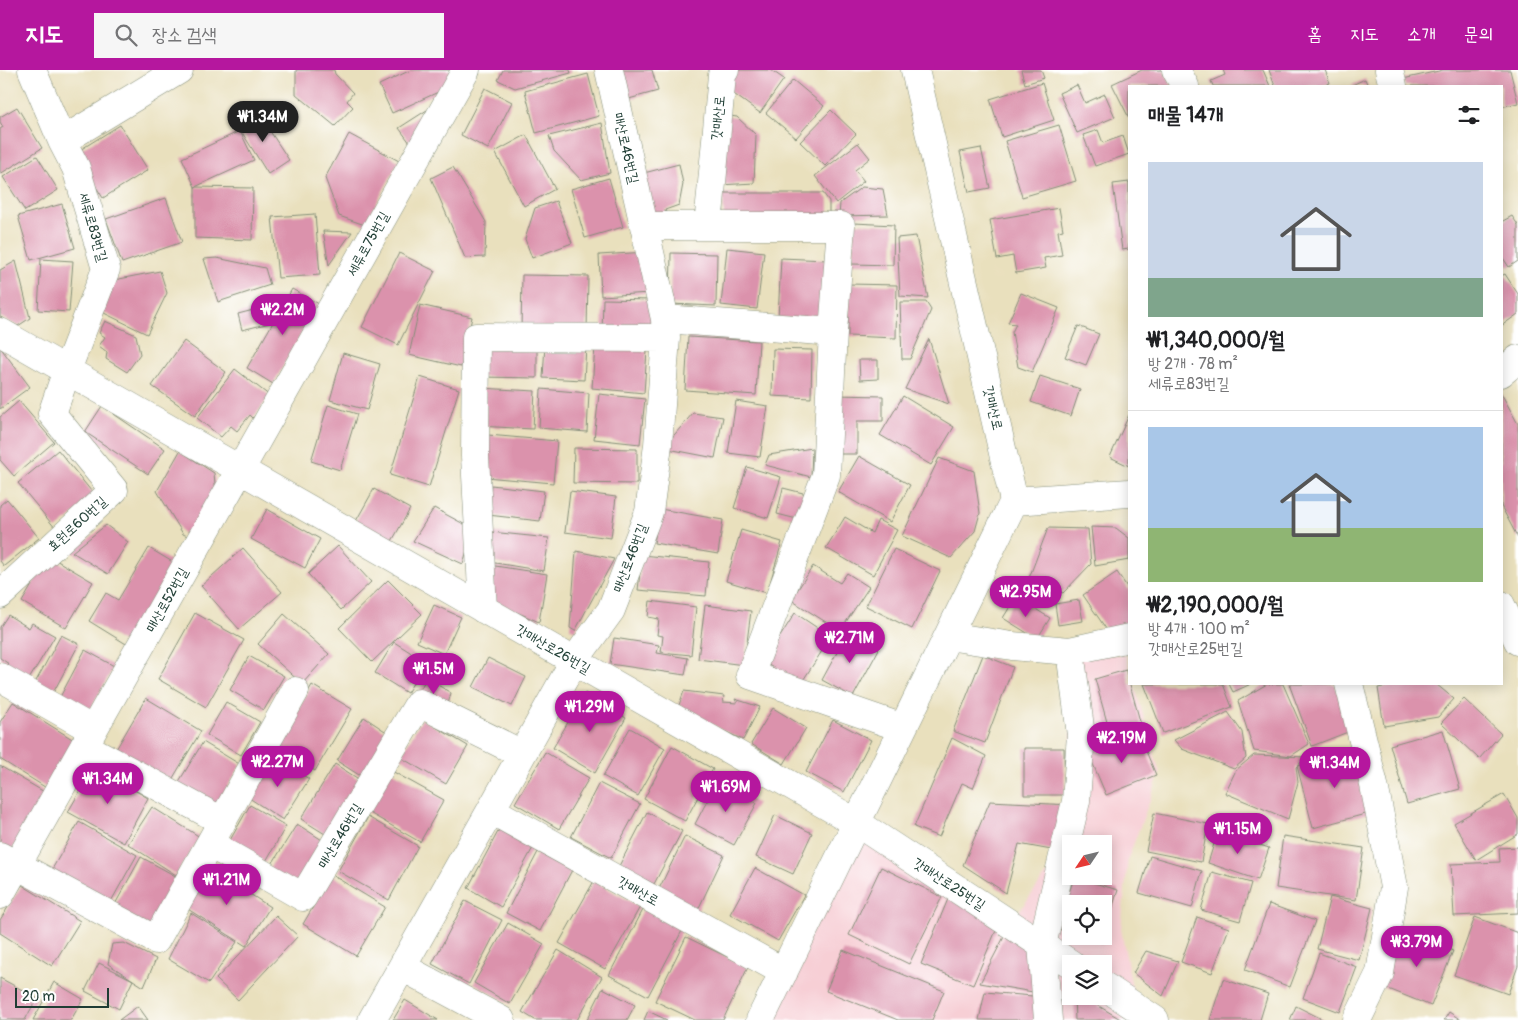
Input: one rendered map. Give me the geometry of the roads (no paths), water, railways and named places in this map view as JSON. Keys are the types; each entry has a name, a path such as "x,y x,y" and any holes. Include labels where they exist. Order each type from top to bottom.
{"street":[{"name":"세류로83번길","path":"32,70 62,141 76,168 106,269 67,370"},
{"path":"62,141 179,70"},
{"name":"세류로75번길","path":"240,470 466,70"},
{"name":"매산로46번길","path":"372,1020 574,661 610,610 649,512 658,445 666,329 609,70"},
{"name":"갓매산로","path":"708,226 724,70"},
{"name":"갓매산로","path":"915,70 1014,501"},
{"path":"1176,70 1184,85"},
{"path":"1389,70 1393,85"},
{"path":"644,226 841,226 833,332 826,474 750,675 904,728"},
{"path":"483,609 475,456 476,338 666,329 833,332"},
{"path":"0,332 240,470"},
{"name":"효원로60번길","path":"0,595 114,490 52,414 67,370"},
{"name":"갓매산로26번길","path":"240,470 857,823"},
{"name":"매산로52번길","path":"0,895 8,860 89,738 240,470"},
{"path":"760,1020 1014,501 1128,492"},
{"path":"1503,609 1518,641"},
{"path":"948,636 1012,646 1070,651 1128,638"},
{"path":"1048,1020 1042,945 1076,801 1081,735 1070,651"},
{"path":"0,677 89,738 216,832"},
{"path":"1349,685 1374,786 1394,887 1380,974 1357,1020"},
{"path":"8,860 156,940 295,691"},
{"name":"매산로46번길","path":"216,832 303,897 419,703 522,754"},
{"name":"갓매산로","path":"491,810 784,972"},
{"name":"갓매산로25번길","path":"857,823 1062,958"},
{"path":"402,967 501,1020"},
{"path":"1112,991 1155,1020"}]}
